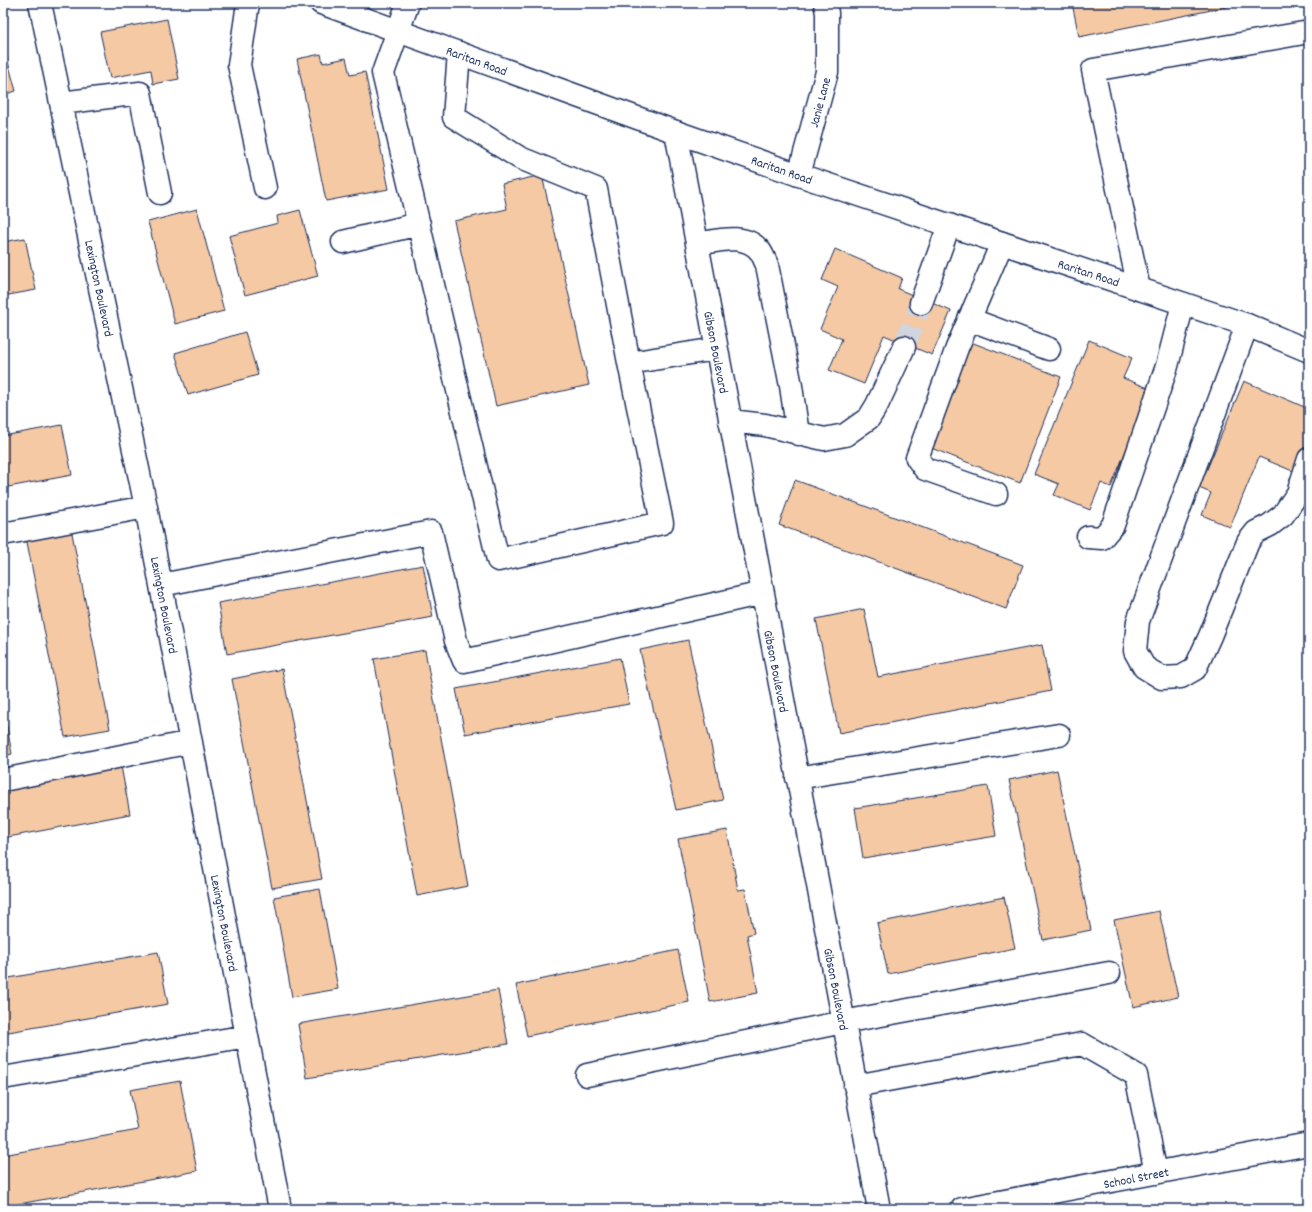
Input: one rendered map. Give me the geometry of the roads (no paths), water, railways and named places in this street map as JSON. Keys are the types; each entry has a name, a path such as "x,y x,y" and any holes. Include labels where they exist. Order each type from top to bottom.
{"street":[{"name":"Lexington Boulevard","path":"40,3 146,508 280,1209"},
{"path":"248,3 239,65 265,188"},
{"name":"Raritan Road","path":"321,3 799,175 1248,325 1309,352"},
{"path":"408,3 383,73 498,560 662,522 629,363 596,189 520,158 454,117 459,53"},
{"name":"Janie Lane","path":"799,175 827,72 827,13 825,3"},
{"path":"1139,289 1093,70 1309,32"},
{"path":"61,103 140,93 160,193"},
{"name":"Gibson Boulevard","path":"676,132 879,1209"},
{"path":"342,242 419,224"},
{"path":"921,304 949,225"},
{"path":"697,244 733,238 746,240 759,250 767,265 791,386 798,434"},
{"path":"996,494 925,469 917,458 957,348 1002,243"},
{"path":"1088,537 1102,538 1113,525 1167,366 1183,304"},
{"path":"969,319 1049,349"},
{"path":"1248,325 1138,621 1135,651 1144,667 1162,678 1181,677 1194,669 1210,636 1248,542 1256,532 1270,525 1283,515 1298,493 1309,459"},
{"name":"Raritan Road","path":"1248,325 1309,334"},
{"path":"730,421 765,425 824,439 845,435 869,418 878,405 904,347"},
{"path":"629,363 716,348"},
{"path":"3,534 146,508"},
{"path":"161,586 431,532 456,641 464,661 763,593"},
{"path":"797,778 1059,735"},
{"path":"3,780 191,742"},
{"path":"587,1075 843,1022 1109,974"},
{"path":"3,1078 247,1036"},
{"path":"855,1086 1082,1044 1136,1075 1156,1173"},
{"name":"School Street","path":"962,1209 1309,1144"}],"tunnel":[{"path":"904,347 921,303"}]}
